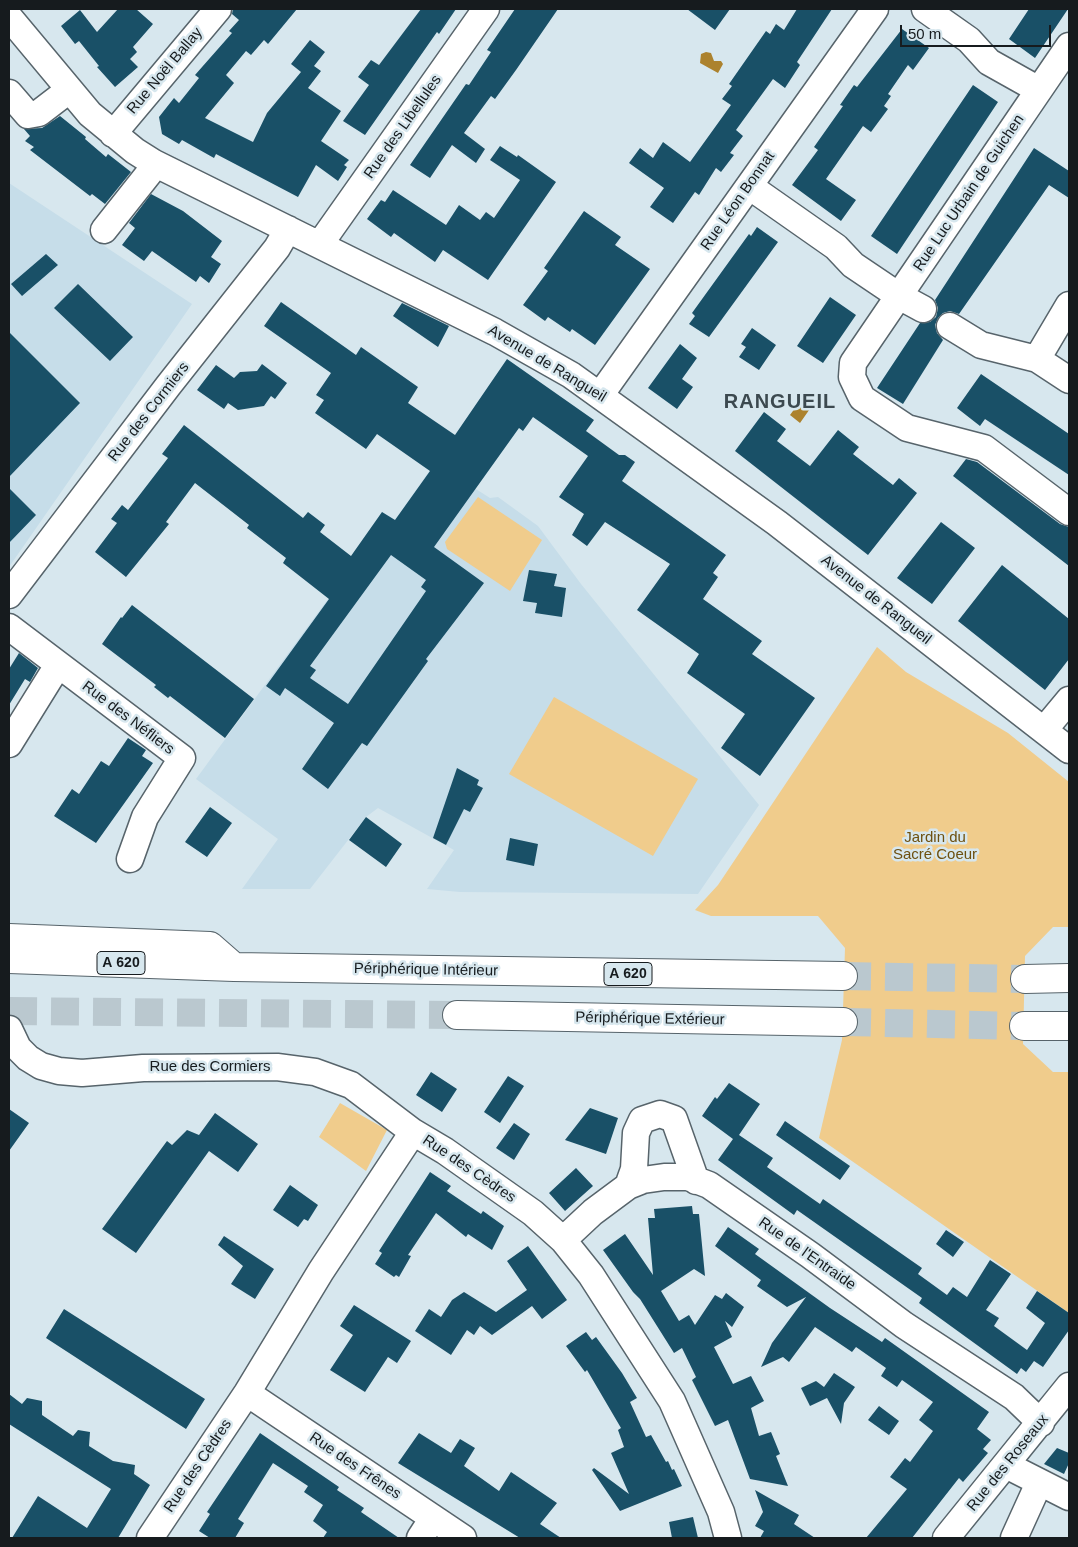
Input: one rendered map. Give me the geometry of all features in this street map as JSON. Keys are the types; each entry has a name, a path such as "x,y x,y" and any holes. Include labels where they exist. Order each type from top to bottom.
{"highway":[{"path":"9,938 210,946 234,967"},
{"name":"Périphérique Intérieur","path":"9,959 234,967 843,976"},
{"path":"1025,979 1069,978"},
{"name":"Périphérique Extérieur","path":"457,1016 843,1022"},
{"path":"1024,1026 1069,1026"}],"street":[{"name":"Rue Noël Ballay","path":"114,134 218,9"},
{"name":"Rue des Libellules","path":"320,244 486,9"},
{"name":"Rue Léon Bonnat","path":"601,394 875,9"},
{"path":"925,9 969,40 989,62 1039,90"},
{"name":"Avenue de Rangueil","path":"9,17 69,90 114,134 154,163 495,332 555,365 601,394 777,523 1069,750"},
{"name":"Rue Luc Urbain de Guichen","path":"1069,46 853,363 852,377 862,398 907,428 984,448 1069,512"},
{"path":"9,93 28,115 39,113 69,90"},
{"path":"104,230 150,172 154,163"},
{"path":"749,186 836,246 854,266 898,296 923,309"},
{"name":"Rue des Cormiers","path":"9,595 168,386 277,248 288,229"},
{"path":"1037,359 1069,304"},
{"path":"950,326 982,345 1037,359 1069,380"},
{"name":"Rue des Néfliers","path":"9,627 182,758 145,817 130,859"},
{"path":"9,744 58,664"},
{"path":"1044,730 1069,700"},
{"name":"Rue des Cormiers","path":"14,1038 28,1058 41,1066 59,1071 82,1073 143,1068 277,1067 315,1072 351,1085 413,1132"},
{"path":"628,1186 634,1169 636,1133 642,1120 660,1114 674,1119 696,1181"},
{"name":"Rue des Cèdres","path":"150,1538 247,1393 321,1271 413,1132 533,1213 563,1240 591,1276 672,1401 720,1512 728,1538"},
{"name":"Rue de l'Entraide","path":"563,1240 593,1212 628,1186 643,1180 664,1177 688,1177 708,1185 794,1244 904,1324 1014,1397 1059,1407"},
{"name":"Rue des Frênes","path":"247,1393 427,1528 463,1538"},
{"name":"Rue des Roseaux","path":"946,1538 1006,1465 1059,1407"},
{"path":"1006,1465 1069,1497"},
{"path":"1014,1538 1039,1483"}],"shaded area":[{"path":"711,53 714,61 721,61 723,64 718,73 700,63 701,54"},
{"path":"9,183 192,304 9,567"},
{"path":"804,396 814,403 800,423 790,415"},
{"path":"435,463 490,498 498,497 538,526 581,584 759,805 698,894 460,892 427,889 454,850 378,808 366,817 310,889 242,889 278,839 196,779 358,558 382,512 395,520"}],"green space":[{"path":"478,497 542,540 510,591 447,549 445,542"},
{"name":"Jardin du Sacré Coeur","path":"877,647 906,672 1008,733 1069,782 1069,927 1053,927 1025,956 1023,1044 1053,1072 1069,1072 1069,1313 819,1138 842,1040 845,948 818,916 711,916 695,910 718,885"},
{"path":"554,697 698,779 653,856 509,774"},
{"path":"340,1103 387,1130 366,1171 319,1137"}],"building":[{"path":"118,9 136,9 153,24 133,47 137,52 130,59 138,67 115,87 97,67 99,66 79,41 75,44 61,26 80,10 97,32"},
{"path":"233,9 297,9 268,44 264,40 251,55 246,51 226,75 234,83 205,118 253,142 267,113 301,72 291,64 310,40 325,52 314,66 321,71 308,88 341,111 321,141 349,160 344,165 347,167 338,181 316,165 298,197 216,154 214,158 182,140 179,144 162,134 159,117 174,98 179,103 199,78 195,75 232,33 229,31 239,20 232,14"},
{"path":"421,9 456,9 439,34 437,32 365,135 343,121 369,85 358,77 371,60 379,65"},
{"path":"515,9 558,9 495,99 491,96 464,133 485,149 476,163 452,145 430,178 410,165 466,84 469,85 491,52 487,50"},
{"path":"687,9 730,9 715,30"},
{"path":"797,9 832,9 797,62 800,65 785,88 773,79 736,130 743,136 730,153 734,155 721,172 716,168 699,195 695,192 673,223 650,207 664,188 629,163 640,148 653,158 663,142 690,162 731,105 722,99 732,86 729,84 766,31 770,34 776,24 784,30"},
{"path":"1029,9 1068,9 1035,58 1009,39"},
{"path":"902,29 929,48 913,70 908,65 888,94 891,96 884,106 888,109 871,132 863,126 826,179 856,200 841,221 792,185 818,150 814,147 843,106 840,105 854,85 857,87"},
{"path":"973,85 998,102 897,254 871,236"},
{"path":"60,116 86,137 85,139 106,157 108,154 131,172 105,204 92,194 90,196 30,150 34,147 25,141 30,136 24,129 42,128"},
{"path":"500,146 517,157 518,155 556,182 488,280 443,250 435,262 394,233 391,237 367,219 381,200 385,202 393,190 446,225 459,205 480,220 486,212 494,218 520,180 490,160"},
{"path":"1034,148 1069,171 1069,198 1049,185 959,314 950,311 943,313 938,318 935,325 937,333 943,340 903,404 877,388 920,323 930,322 936,317 938,308 935,300"},
{"path":"151,194 183,211 222,241 211,257 221,264 209,283 200,276 196,282 152,251 144,261 122,245 135,228 129,223"},
{"path":"584,211 621,237 615,245 650,269 595,345 572,329 570,332 548,317 545,321 523,305 548,271 544,268"},
{"path":"757,227 778,242 709,337 689,324 695,316 692,313 749,234 751,236"},
{"path":"46,254 58,265 22,296 11,284"},
{"path":"78,284 133,337 110,361 54,308"},
{"path":"830,297 856,315 823,363 797,346"},
{"path":"281,302 356,355 361,347 418,387 408,403 455,435 507,359 594,420 586,431 619,455 625,455 635,462 622,481 726,555 713,573 718,577 703,599 762,641 752,654 815,698 760,776 721,748 745,714 687,673 699,654 637,610 670,564 605,522 587,546 572,535 584,514 559,497 588,456 533,417 523,431 519,428 434,547 484,583 426,659 428,661 367,746 362,743 328,789 302,769 334,723 285,688 280,696 266,686 329,599 283,563 286,558 247,528 249,525 195,483 166,522 169,524 126,577 95,552 117,523 111,519 122,505 128,510 168,458 162,454 184,425 303,518 308,512 325,525 320,532 351,556 382,512 395,520 430,471 377,434 366,449 315,413 324,400 316,395 331,373 264,326","holes":["391,555 426,580 421,587 426,591 348,704 310,678 316,670 310,666"]},
{"path":"402,303 449,326 438,347 393,316"},
{"path":"752,328 776,345 759,370 739,357 746,347 741,344"},
{"path":"9,332 80,403 9,477"},
{"path":"680,344 697,358 682,379 693,387 677,409 648,388"},
{"path":"262,364 287,383 275,399 271,396 264,406 238,410 228,403 224,409 197,390 216,365 234,378 240,372 257,371"},
{"path":"981,374 1069,434 1069,475 985,419 980,426 957,408"},
{"path":"764,412 786,429 777,441 810,466 838,430 859,447 853,454 893,485 899,478 917,493 868,555 735,451"},
{"path":"966,459 977,462 1060,524 1069,527 1069,566 953,476"},
{"path":"9,488 36,515 9,543"},
{"path":"941,522 975,548 932,604 897,578"},
{"path":"1002,565 1069,619 1069,659 1045,690 958,621"},
{"path":"529,570 557,574 554,586 566,588 562,617 535,613 537,603 523,601"},
{"path":"132,605 254,699 225,738 170,696 168,698 154,687 156,685 102,644"},
{"path":"19,653 38,668 30,682 25,679 9,705 9,669"},
{"path":"128,738 146,750 142,756 153,763 96,843 54,816 72,789 79,794 101,761 109,766"},
{"path":"457,768 479,780 477,785 483,788 470,812 464,809 446,845 433,838"},
{"path":"210,807 232,823 207,857 185,842"},
{"path":"366,817 402,844 386,867 349,840"},
{"path":"510,838 538,844 534,866 506,860"},
{"path":"431,1072 457,1089 442,1112 416,1095"},
{"path":"508,1076 524,1086 500,1123 484,1112"},
{"path":"729,1083 760,1104 739,1135 773,1158 767,1167 820,1204 823,1199 922,1268 918,1274 947,1295 953,1287 967,1297 990,1260 1011,1274 986,1310 999,1318 994,1326 1027,1350 1045,1323 1026,1308 1037,1291 1069,1313 1069,1330 1043,1367 1034,1361 1026,1372 1021,1368 1017,1374 919,1303 922,1298 797,1210 794,1215 718,1160 733,1139 702,1116 715,1097 717,1099"},
{"path":"590,1108 618,1118 606,1154 565,1140"},
{"path":"9,1109 29,1123 9,1151"},
{"path":"215,1113 258,1144 238,1172 209,1151 136,1253 102,1229 167,1141 172,1145 187,1130 199,1135"},
{"path":"785,1121 850,1166 840,1180 776,1135"},
{"path":"514,1123 530,1134 514,1160 496,1148"},
{"path":"576,1168 593,1186 565,1211 549,1193"},
{"path":"430,1172 451,1186 447,1191 481,1214 483,1211 504,1226 492,1250 468,1234 466,1237 436,1213 408,1255 411,1256 399,1277 396,1275 394,1277 375,1264 382,1253 379,1251"},
{"path":"290,1185 318,1205 308,1221 304,1219 298,1227 273,1210"},
{"path":"692,1206 693,1214 699,1214 705,1276 694,1269 661,1291 679,1321 689,1315 695,1325 715,1295 722,1299 726,1293 744,1307 732,1327 725,1321 732,1337 714,1347 733,1384 751,1376 764,1401 751,1408 759,1436 771,1432 780,1454 776,1456 788,1486 750,1479 728,1420 715,1426 692,1380 696,1377 682,1348 674,1353 640,1299 603,1250 625,1234 653,1275 648,1218 655,1218 654,1209"},
{"path":"728,1227 759,1249 755,1254 830,1308 882,1342 885,1338 989,1412 977,1429 991,1440 983,1449 988,1453 963,1482 959,1478 912,1538 866,1538 907,1489 890,1477 905,1458 910,1462 933,1431 919,1420 933,1402 902,1380 897,1387 881,1376 886,1368 856,1347 852,1352 815,1327 789,1362 783,1357 761,1367 772,1343 806,1297 787,1307 757,1286 761,1280 715,1246"},
{"path":"946,1230 964,1242 953,1257 936,1244"},
{"path":"224,1236 274,1269 255,1299 231,1284 243,1266 218,1245"},
{"path":"528,1246 567,1300 542,1319 532,1306 492,1335 480,1326 474,1335 467,1330 451,1355 415,1331 429,1309 441,1317 452,1300 464,1292 496,1312 527,1290 507,1261"},
{"path":"354,1305 411,1341 397,1363 388,1357 365,1392 330,1370 353,1335 340,1326"},
{"path":"64,1309 205,1399 186,1429 46,1338"},
{"path":"586,1332 592,1340 596,1337 622,1373 637,1398 630,1402 646,1437 651,1435 666,1462 668,1461 672,1470 674,1469 682,1486 620,1511 592,1470 594,1468 629,1494 611,1453 624,1447 618,1430 621,1428 587,1370 585,1372 566,1346"},
{"path":"834,1373 855,1387 844,1403 841,1424 827,1398 810,1406 801,1388 816,1381 824,1387"},
{"path":"9,1394 22,1404 27,1398 42,1401 42,1415 73,1436 78,1430 90,1432 89,1446 113,1461 135,1465 134,1474 150,1485 118,1538 12,1538 38,1496 87,1528 111,1489 9,1424"},
{"path":"879,1406 899,1421 889,1435 868,1420"},
{"path":"260,1433 339,1487 337,1490 364,1508 361,1512 399,1538 323,1538 327,1532 313,1521 323,1505 304,1492 308,1486 273,1463 238,1519 244,1523 235,1538 210,1538 199,1531 210,1514 207,1512"},
{"path":"419,1433 451,1453 460,1439 475,1448 464,1466 499,1491 511,1472 557,1503 540,1524 561,1538 520,1538 398,1463"},
{"path":"1057,1448 1069,1453 1069,1463 1064,1474 1044,1464"},
{"path":"755,1490 799,1515 794,1524 815,1538 760,1538 764,1531 755,1526 763,1512"},
{"path":"693,1517 698,1538 672,1538 669,1522"}],"tunnel":[{"path":"843,976 1025,979"},
{"path":"9,1011 457,1015"},
{"path":"843,1022 1024,1026"}],"district":[{"name":"RANGUEIL","path":"780,402"}]}
